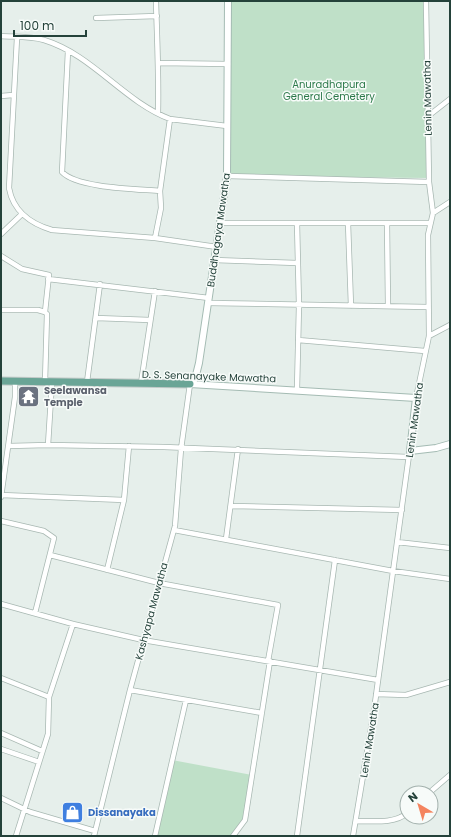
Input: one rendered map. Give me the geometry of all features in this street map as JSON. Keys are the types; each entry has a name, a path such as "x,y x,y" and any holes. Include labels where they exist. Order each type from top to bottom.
{"main road":[{"name":"Buddhagaya Mawatha","path":"190,384 195,379 198,369 227,176 228,1"},
{"name":"D. S. Senanayake Mawatha","path":"1,381 190,384 297,389 416,398"},
{"name":"Lenin Mawatha","path":"409,454 416,398"},
{"path":"409,454 450,444"}],"street":[{"path":"156,1 159,63 158,113"},
{"name":"Lenin Mawatha","path":"416,398 429,336 428,234 433,213 429,182 426,1"},
{"path":"96,18 156,16"},
{"path":"1,36 43,40 68,51 86,62 144,105 170,119 227,126"},
{"path":"17,38 9,188 13,202 22,214 39,226 52,230 155,238 217,247"},
{"path":"68,51 62,172 67,177 84,183 160,191"},
{"path":"159,63 228,64"},
{"path":"1,96 14,95"},
{"path":"427,117 450,99"},
{"path":"155,238 161,208 160,191 170,119"},
{"path":"227,176 429,182"},
{"path":"433,213 450,202"},
{"path":"1,234 22,214"},
{"path":"221,223 430,223"},
{"path":"297,223 299,305 297,389"},
{"path":"348,223 350,306"},
{"path":"388,223 388,306"},
{"path":"1,256 22,269 48,275 45,312 47,314 48,445"},
{"path":"214,260 297,263"},
{"path":"48,279 155,291 208,300 299,305 428,307"},
{"path":"88,382 100,284"},
{"path":"141,383 155,291"},
{"path":"1,310 38,310 45,312"},
{"path":"96,318 150,320"},
{"path":"429,336 450,325"},
{"path":"298,340 425,351"},
{"path":"15,381 15,397 9,446 1,495 124,500"},
{"name":"Kashyapa Mawatha","path":"95,833 130,690 174,530 181,449 190,384"},
{"path":"9,446 129,446 181,449 238,449 409,454"},
{"path":"107,570 124,500 129,446"},
{"path":"226,539 238,449"},
{"name":"Lenin Mawatha","path":"352,836 356,821 376,694 409,454"},
{"path":"231,506 402,510"},
{"path":"1,521 44,530 54,538 35,614"},
{"path":"174,530 393,571 450,578"},
{"path":"397,542 450,548"},
{"path":"50,555 159,583 278,604 245,820 233,836"},
{"path":"296,836 335,560"},
{"path":"1,604 73,624 144,640 378,680"},
{"path":"16,836 48,734 49,698 73,624"},
{"path":"1,678 49,698"},
{"path":"376,694 406,696 450,682"},
{"path":"130,690 262,713"},
{"path":"156,836 186,700"},
{"path":"1,733 42,751"},
{"path":"1,749 39,762"},
{"path":"438,785 450,775"},
{"path":"1,798 25,809 95,833"},
{"path":"356,821 377,821 399,818"}],"green space":[{"name":"Anuradhapura General Cemetery","path":"229,1 427,1 430,178 227,176"},
{"path":"172,760 252,775 245,820 233,836 155,836"}],"place":[{"name":"Seelawansa Temple","path":"29,396"},
{"name":"Dissanayaka","path":"72,812"}]}
